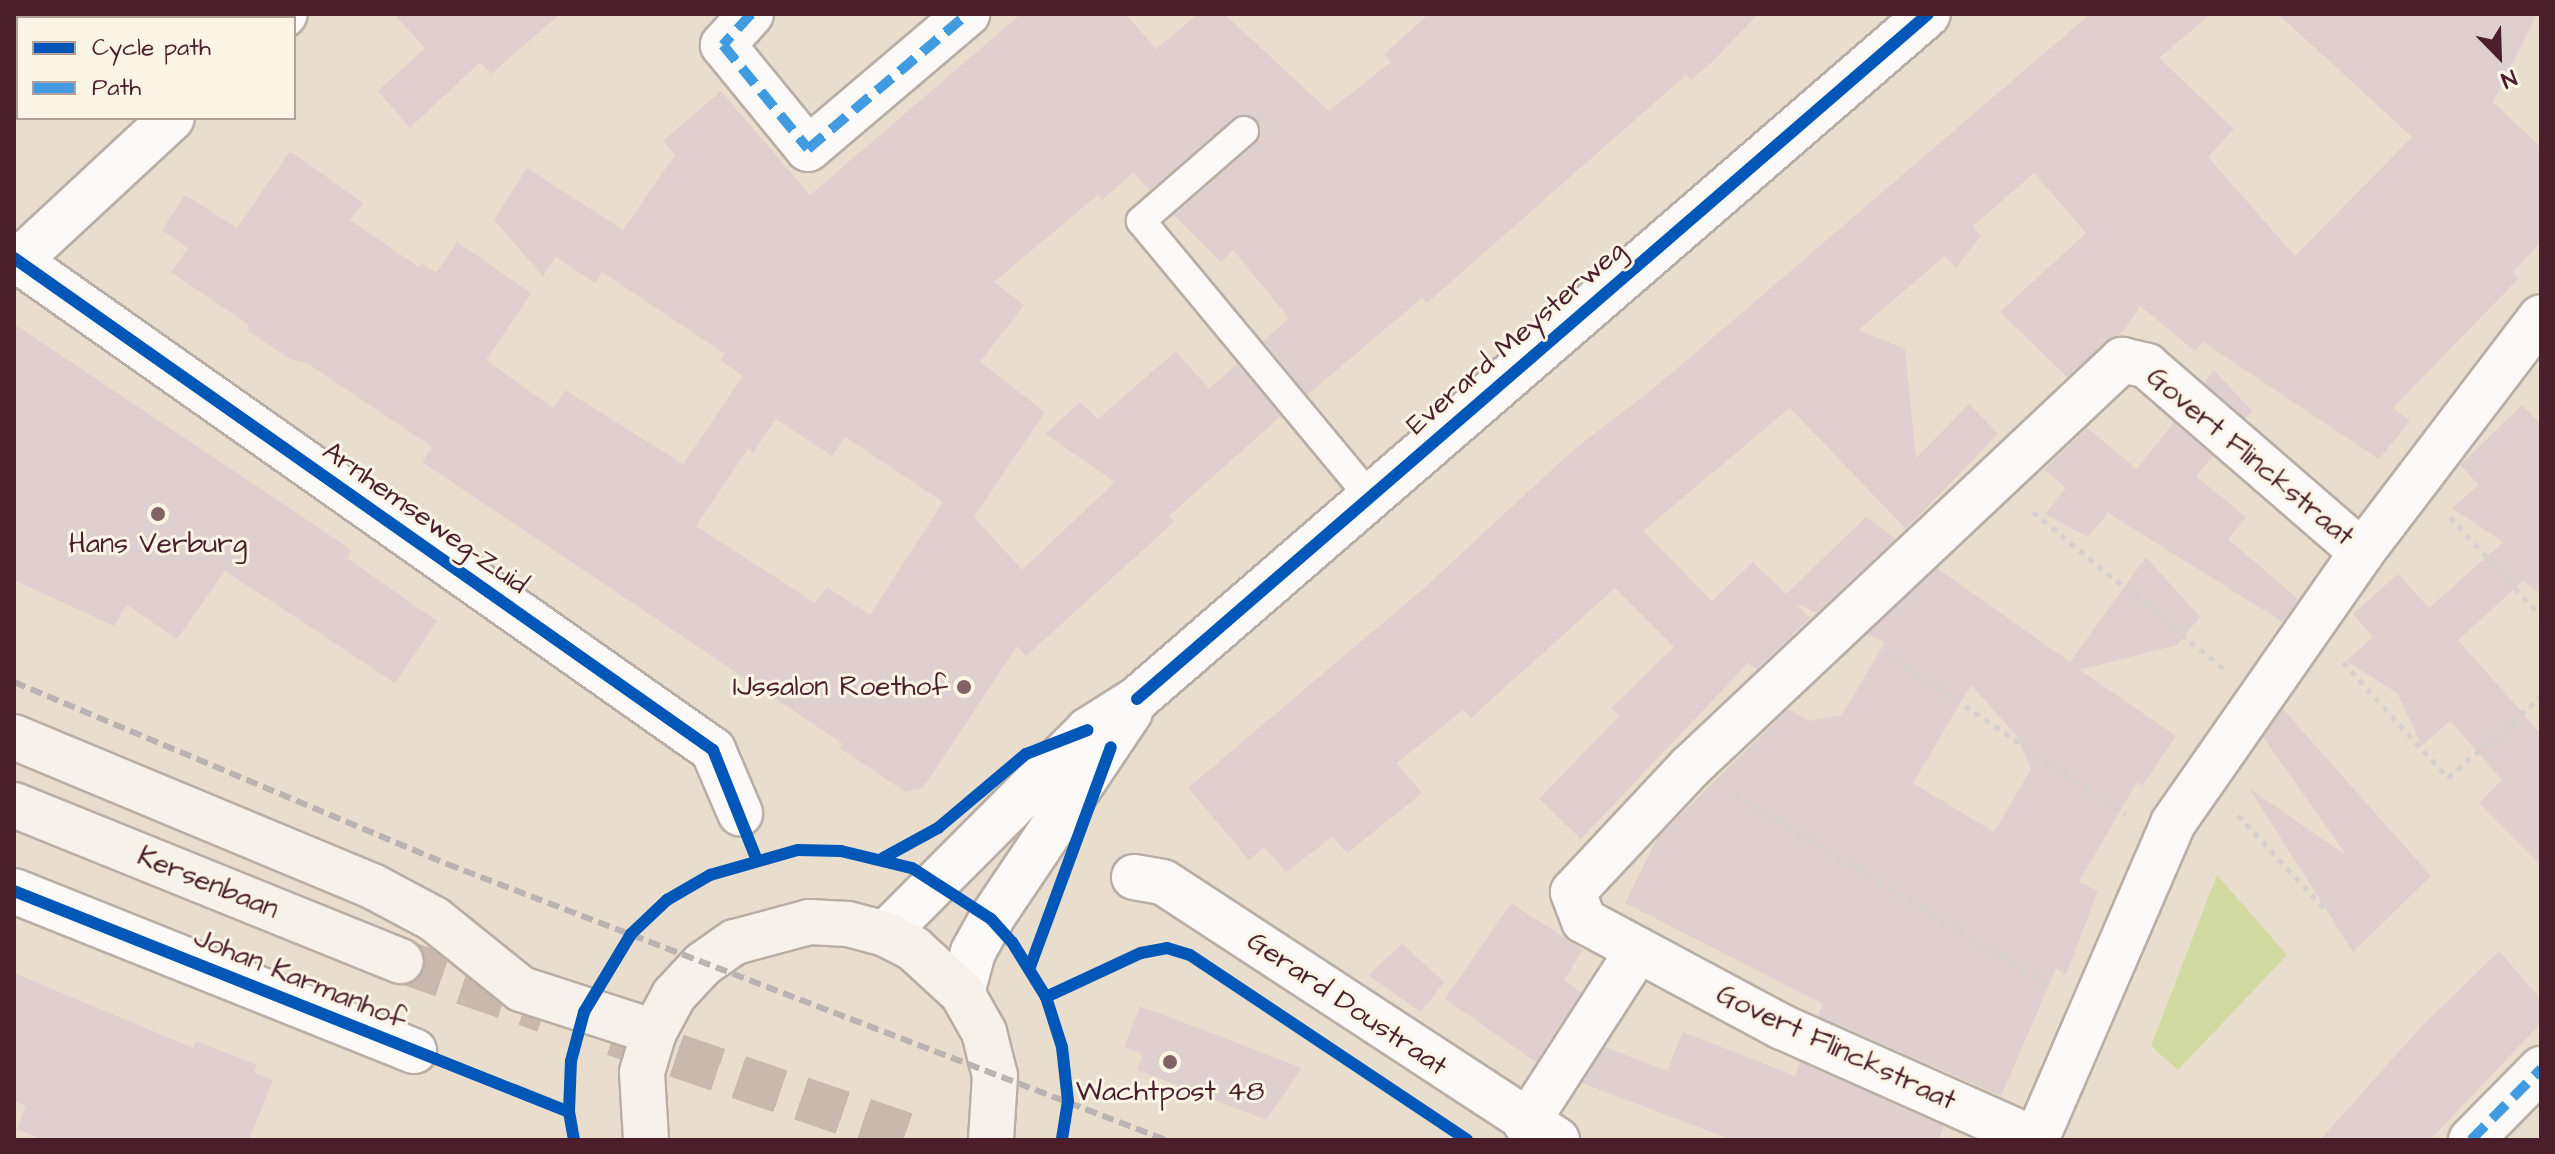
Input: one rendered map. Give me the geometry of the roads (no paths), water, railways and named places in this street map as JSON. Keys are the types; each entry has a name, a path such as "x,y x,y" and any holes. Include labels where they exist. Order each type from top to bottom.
{"main road":[{"path":"14,737 374,887 434,919 521,989 654,1032"},
{"name":"Kersenbaan","path":"14,805 401,961"},
{"path":"646,1140 642,1072 654,1032 674,995 703,964 735,942 809,922 885,934 931,962 962,993 984,1032 995,1076 991,1140"}],"street":[{"path":"751,14 723,45 808,149 967,14"},
{"name":"Everard Meysterweg","path":"885,934 1088,730 1137,699 1928,14"},
{"path":"16,259 170,120"},
{"name":"Arnhemseweg-Zuid","path":"16,259 713,750 740,813"},
{"name":"Govert Flinckstraat","path":"2362,552 2147,366 2122,360 1690,767 1573,892 1584,921 1782,1027 2036,1140 2095,1013 2173,823 2202,777 2362,552 2541,317"},
{"name":"Everard Meysterweg","path":"962,993 973,952 991,919 1111,747 1137,699"},
{"name":"Gerard Doustraat","path":"1134,877 1163,882 1542,1132"},
{"name":"Johan Karmanhof","path":"14,891 414,1051"},
{"path":"1542,1132 1638,950"},
{"path":"2471,1140 2541,1069"}],"lane":[{"path":"1244,131 1141,221 1370,497"}],"tunnel":[{"path":"401,961 545,1011"},
{"path":"614,1034 922,1140"}],"railway":[{"path":"14,682 447,864 1166,1140"}],"place":[{"name":"Hans Verburg","path":"158,514"},
{"name":"IJssalon Roethof","path":"964,687"},
{"name":"Wachtpost 48","path":"1170,1062"}]}
